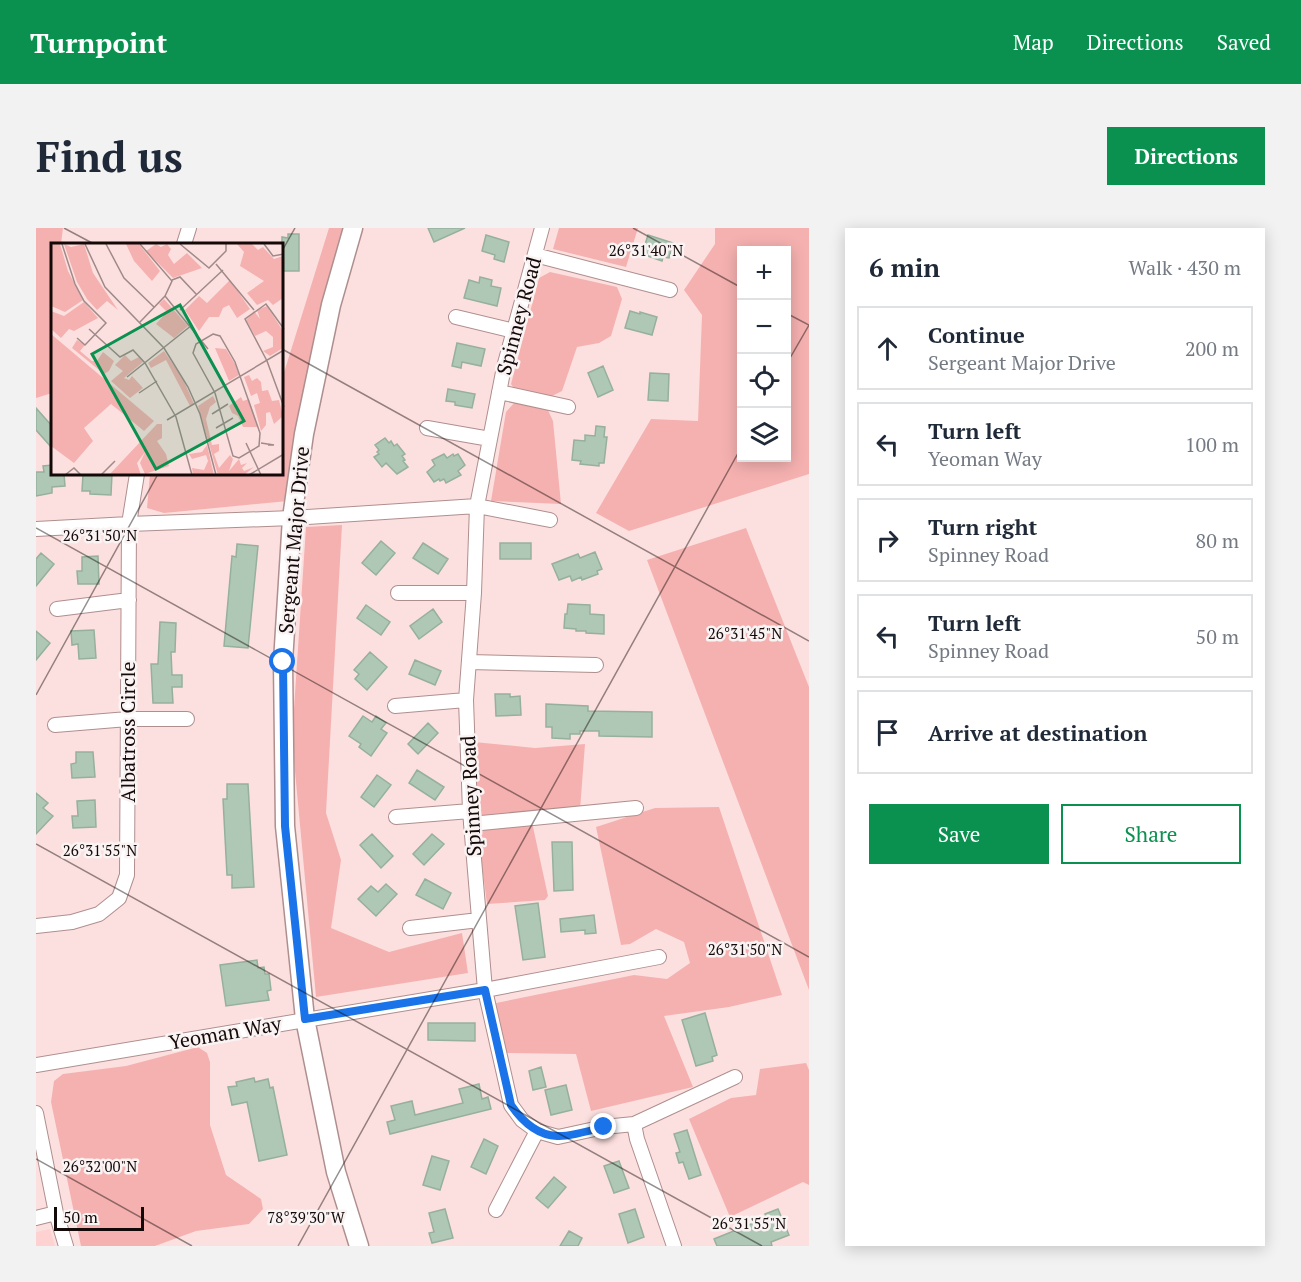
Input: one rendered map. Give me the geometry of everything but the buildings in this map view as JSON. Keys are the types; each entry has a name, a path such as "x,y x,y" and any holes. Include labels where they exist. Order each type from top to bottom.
{"street":[{"path":"184,243 189,228"},
{"name":"Sergeant Major Drive","path":"353,228 327,326 304,434 292,518 283,662 285,826 305,1019 336,1172 359,1246"},
{"name":"Spinney Road","path":"537,1131 522,1120 511,1105 485,990 471,817 466,700 474,593 477,506 504,367 542,228"},
{"path":"535,255 670,290"},
{"path":"456,317 514,331"},
{"path":"499,392 568,407"},
{"path":"427,428 490,439"},
{"name":"Albatross Circle","path":"36,926 72,922 99,914 119,898 127,875 129,524 137,476"},
{"path":"36,529 292,518 477,506 550,520"},
{"path":"398,592 474,593"},
{"path":"57,609 129,600"},
{"path":"469,662 596,665"},
{"path":"395,706 466,700"},
{"path":"55,725 128,719 187,719"},
{"path":"396,817 471,817 636,808"},
{"path":"411,928 479,920"},
{"name":"Yeoman Way","path":"36,1065 485,990 658,957"},
{"path":"496,1210 537,1131 558,1137 604,1127 634,1124 735,1077"},
{"path":"36,1113 56,1213 66,1246"},
{"path":"634,1124 637,1139 674,1246"},
{"path":"36,1218 56,1213"}],"shaded area":[{"path":"36,228 63,228 61,243 51,243 51,393 36,398"},
{"path":"329,228 344,228 288,501 164,513 147,508 150,476 284,476 284,373"},
{"path":"559,228 638,228 626,267 553,249"},
{"path":"715,228 809,228 809,474 629,531 596,513 651,419 698,421 702,315 684,290 715,244"},
{"path":"550,272 617,287 622,299 611,336 599,343 577,347 562,391 550,397 515,390 511,384 539,278"},
{"path":"515,402 547,408 553,421 561,504 491,501 506,412"},
{"path":"342,525 326,813 341,860 331,928 389,952 462,933 468,973 316,997 292,739 306,527"},
{"path":"746,528 809,687 809,990 647,560"},
{"path":"474,742 535,748 585,744 580,810 530,813 548,896 545,900 487,904 473,796"},
{"path":"719,807 782,995 729,1007 664,1016 693,1087 591,1111 576,1054 504,1053 496,1003 634,975 667,979 690,963 684,942 656,929 630,944 621,945 596,827 655,808"},
{"path":"198,1047 207,1053 210,1062 210,1125 226,1175 261,1199 263,1209 249,1224 196,1231 155,1246 81,1246 51,1102 54,1081 63,1074 126,1066"},
{"path":"806,1063 809,1070 809,1185 803,1182 730,1217 689,1119 731,1098 756,1095 760,1069"},
{"path":"50,1229 55,1246 36,1246 36,1232"}],"route":[{"path":"283,662 285,826 305,1019 485,990 511,1105 522,1120 537,1131 558,1137 604,1127"}]}
